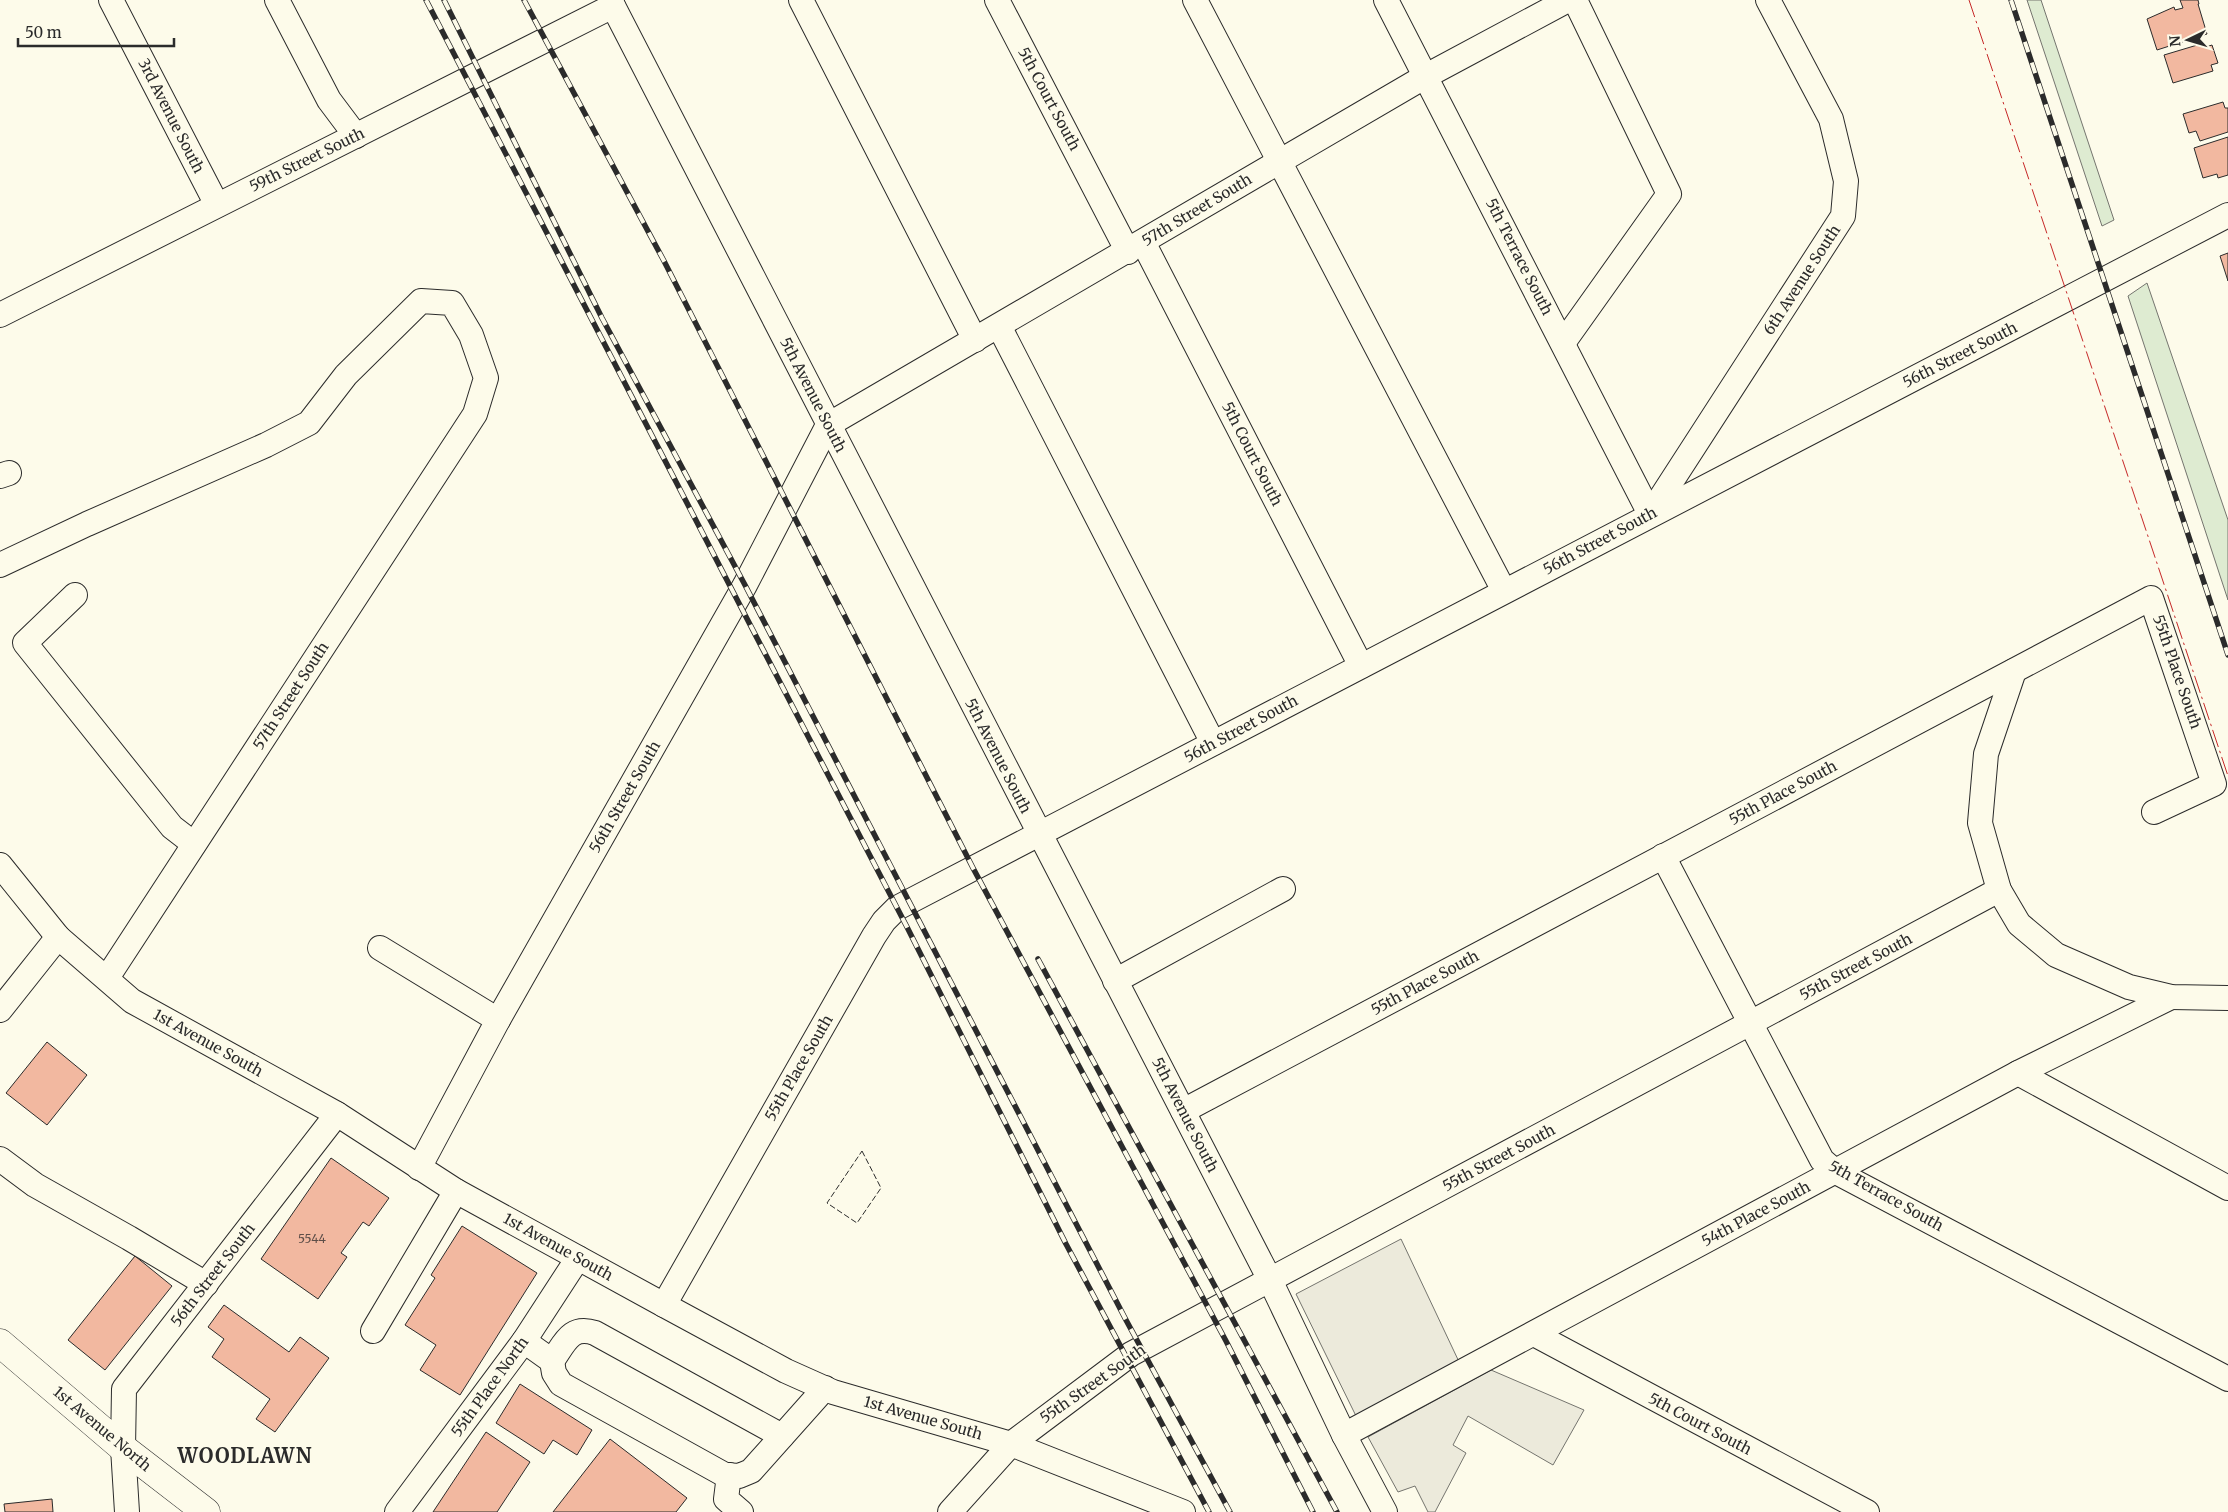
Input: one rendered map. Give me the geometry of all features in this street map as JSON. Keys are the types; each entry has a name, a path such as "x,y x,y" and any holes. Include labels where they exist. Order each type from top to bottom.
{"main road":[{"name":"1st Avenue North","path":"0,1343 123,1448 206,1512"}],"street":[{"name":"3rd Avenue South","path":"111,0 217,205"},
{"path":"277,0 329,100 356,136"},
{"path":"801,0 975,340"},
{"name":"5th Court South","path":"997,0 1135,247 1361,666"},
{"path":"1195,0 1504,591"},
{"name":"5th Terrace South","path":"1386,0 1650,514"},
{"name":"57th Street South","path":"828,425 1426,76 1568,0"},
{"path":"1563,343 1669,194 1575,0"},
{"name":"6th Avenue South","path":"1650,514 1844,216 1846,180 1831,119 1768,0"},
{"name":"59th Street South","path":"0,315 356,136 612,3"},
{"name":"5th Avenue South","path":"612,3 1039,835 1270,1280 1344,1435 1385,1512"},
{"name":"56th Street South","path":"973,868 1650,514 2228,215"},
{"name":"57th Street South","path":"0,565 87,524 266,445 309,422 346,376 421,301 452,303 471,335 486,378 475,414 106,978"},
{"path":"1000,326 1213,743"},
{"name":"56th Street South","path":"419,1168 498,1020 745,585 828,425"},
{"path":"75,595 25,643 172,826 194,844"},
{"name":"55th Place South","path":"1183,1112 2151,598 2221,789 2154,812"},
{"path":"2014,671 1986,754 1980,823 1999,890 2019,924 2056,955 2129,987 2171,997 2228,998"},
{"name":"5th Terrace South","path":"1664,856 1822,1160 1836,1172 2228,1379"},
{"name":"55th Place South","path":"664,1305 884,922 897,908 973,868"},
{"name":"1st Avenue South","path":"3,876 58,937 132,1001 337,1114 456,1191 664,1305 786,1370 824,1388 1010,1444 1183,1512"},
{"path":"1115,981 1283,889"},
{"name":"55th Street South","path":"950,1512 1010,1444 1131,1354 1999,890"},
{"path":"0,1010 58,937"},
{"path":"380,948 498,1020"},
{"name":"54th Place South","path":"1344,1435 2018,1073 2171,997"},
{"path":"2018,1073 2228,1188"},
{"name":"56th Street South","path":"127,1512 123,1448 124,1389 337,1114"},
{"path":"0,1159 35,1185 206,1284"},
{"path":"373,1330 456,1191"},
{"name":"55th Place North","path":"396,1512 524,1340 578,1258"},
{"path":"552,1361 572,1333 584,1330 595,1333 782,1436"},
{"name":"5th Court South","path":"1534,1334 1868,1512"},
{"path":"524,1340 552,1361 554,1373 561,1384 725,1475 739,1476 751,1471 824,1388"},
{"path":"729,1475 726,1499 741,1512"}],"green space":[{"path":"2027,0 2041,0 2114,220 2102,226"},
{"path":"2147,283 2228,520 2228,600 2128,296"}],"shaded area":[{"path":"1401,1239 1461,1366 1357,1418 1296,1294"},
{"path":"1491,1370 1584,1410 1553,1465 1468,1416 1453,1445 1466,1453 1435,1512 1428,1512 1415,1486 1398,1492 1368,1437"}],"building":[{"path":"2180,0 2198,0 2207,34 2157,50 2147,19 2174,7 2175,10 2183,8"},
{"path":"2204,43 2206,47 2212,45 2218,63 2211,65 2213,71 2173,83 2164,55"},
{"path":"2223,102 2225,108 2228,108 2228,132 2200,141 2196,131 2189,133 2183,114"},
{"path":"2228,137 2228,175 2218,178 2217,174 2203,178 2194,148"},
{"path":"2228,253 2228,281 2220,256"},
{"path":"47,1042 87,1075 47,1125 6,1093"},
{"path":"331,1158 389,1198 369,1226 363,1222 341,1253 347,1257 318,1299 261,1259"},
{"path":"462,1226 537,1273 460,1395 420,1370 436,1345 405,1325 435,1278 431,1275"},
{"path":"135,1256 172,1286 105,1370 68,1340"},
{"path":"224,1305 289,1352 300,1337 329,1358 275,1432 256,1419 270,1399 212,1357 224,1339 208,1327"},
{"path":"520,1384 592,1430 577,1455 553,1440 544,1454 496,1423"},
{"path":"486,1432 530,1462 497,1512 433,1512"},
{"path":"610,1439 687,1498 676,1512 553,1512"},
{"path":"52,1499 53,1512 5,1512 4,1504"}],"railway":[{"path":"426,0 907,927 1066,1244 1209,1512"},
{"path":"444,0 602,318 745,585 1126,1320 1230,1512"},
{"path":"524,0 664,261 973,868 1226,1341 1313,1512"},
{"path":"2011,0 2228,655"},
{"path":"1038,959 1337,1512"}],"fence":[{"path":"862,1151 881,1188 857,1223 827,1203 862,1151"}],"power":[{"path":"1969,0 2228,776"}],"district":[{"name":"WOODLAWN","path":"245,1456"}]}
